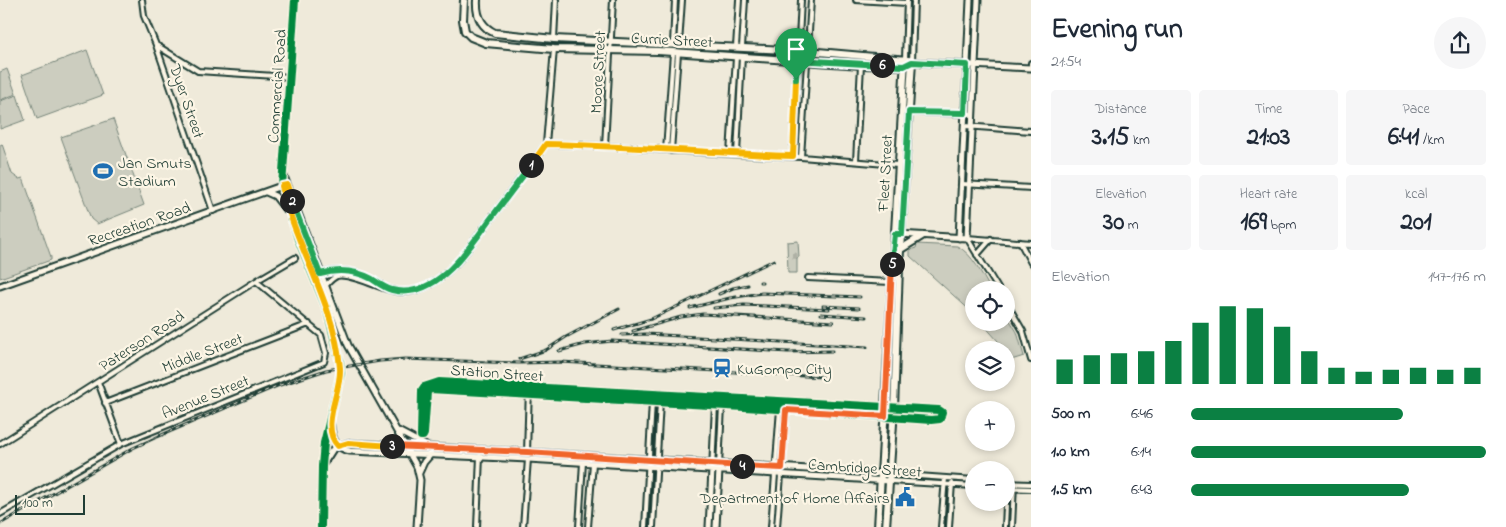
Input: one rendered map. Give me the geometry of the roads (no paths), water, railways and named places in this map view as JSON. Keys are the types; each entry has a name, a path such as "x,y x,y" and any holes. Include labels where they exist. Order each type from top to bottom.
{"main road":[{"name":"Currie Street","path":"464,0 463,20 465,31 471,37 486,43 554,49 739,56 861,64 907,62"},
{"name":"Currie Street","path":"477,0 479,18 486,30 495,34 554,39 807,51 907,62"},
{"name":"Fleet Street","path":"886,527 894,416 909,112 907,62"},
{"name":"Fleet Street","path":"878,527 898,165 907,62"},
{"path":"897,198 904,198"},
{"path":"901,250 922,236"},
{"path":"888,366 896,367"}],"street":[{"name":"Dyer Street","path":"142,0 144,16 156,45 213,211"},
{"name":"Commercial Road","path":"295,0 283,174 291,217 327,310 340,361 341,373 327,430 322,466 321,527"},
{"path":"554,39 556,0"},
{"name":"Moore Street","path":"605,146 614,0"},
{"path":"675,0 676,44"},
{"path":"676,44 682,0"},
{"path":"739,0 739,47"},
{"path":"739,47 745,0"},
{"path":"793,156 801,0"},
{"path":"801,157 811,0"},
{"path":"856,0 907,1"},
{"name":"Fleet Street","path":"907,62 914,0"},
{"path":"959,238 970,0"},
{"path":"978,0 967,238 993,281"},
{"name":"Fleet Street","path":"907,1 907,62"},
{"path":"156,45 198,71 291,78"},
{"path":"325,286 339,276 350,277 406,292 422,288 453,267 546,144 554,49"},
{"path":"666,150 676,53"},
{"path":"671,151 676,53"},
{"path":"730,154 739,56"},
{"path":"737,154 739,56"},
{"name":"Currie Street","path":"907,62 1031,68"},
{"path":"1031,63 1031,68"},
{"path":"856,161 861,64"},
{"path":"909,112 973,114"},
{"path":"965,126 1031,131"},
{"path":"546,144 793,156 898,165"},
{"path":"962,184 1031,188"},
{"name":"Commercial Road","path":"285,185 348,345 398,430 419,473"},
{"name":"Recreation Road","path":"0,286 285,185"},
{"path":"266,192 278,198 291,217"},
{"path":"895,234 1031,243"},
{"path":"977,255 991,240"},
{"path":"1020,242 1031,263"},
{"name":"Paterson Road","path":"0,444 256,281 296,258"},
{"path":"320,274 344,270 368,277 386,288"},
{"path":"808,278 891,282"},
{"name":"Avenue Street","path":"0,514 121,444 324,362 326,353 321,335 256,281"},
{"path":"1015,317 1023,331 1031,360"},
{"name":"Middle Street","path":"105,402 309,324"},
{"path":"98,382 121,444"},
{"name":"Station Street","path":"441,382 783,402 941,411 942,415 939,420 715,405 428,390 424,434 423,436 420,435 422,391 424,387 441,382"},
{"path":"527,452 529,388"},
{"path":"645,527 652,402 656,394"},
{"path":"653,527 660,402 656,394"},
{"path":"684,404 685,396"},
{"path":"709,527 715,405 719,398"},
{"path":"716,527 722,406 719,398"},
{"path":"771,527 779,409 783,402"},
{"path":"778,527 786,410 783,402"},
{"path":"322,466 333,449 338,446 332,437 330,417"},
{"path":"398,430 430,451 419,473 417,527"},
{"name":"Cambridge Street","path":"338,446 348,443 406,447 480,456 593,463 649,463"},
{"name":"Cambridge Street","path":"338,446 341,449 350,451 409,453 430,451 527,452 656,464 881,477 965,486"},
{"path":"477,527 480,456"},
{"path":"523,527 528,459"},
{"path":"579,527 583,462"},
{"path":"588,527 593,463"},
{"name":"Cambridge Street","path":"890,478 965,480"},
{"path":"941,527 944,478"},
{"path":"950,527 952,479"},
{"path":"1015,483 1031,484"},
{"path":"1015,488 1031,489"},
{"path":"1005,527 1006,511"},
{"path":"1012,527 1013,511"}],"railway":[{"path":"614,330 651,319 774,260"},
{"path":"719,294 733,288 748,285"},
{"path":"690,308 730,298 762,293 860,297"},
{"path":"714,308 744,305 829,309"},
{"path":"823,306 859,308"},
{"path":"519,359 546,350 566,337 619,309"},
{"path":"633,331 681,317 703,314 833,322"},
{"path":"821,314 866,317"},
{"path":"622,335 646,334 867,347"},
{"path":"559,351 585,344 612,341 788,352 832,351"},
{"path":"0,524 133,448 277,386 326,370 405,359 519,363 561,362 822,377"}],"place":[{"name":"Jan Smuts Stadium","path":"103,171"},
{"name":"KuGompo City","path":"722,368"},
{"name":"Department of Home Affairs","path":"905,497"}]}
